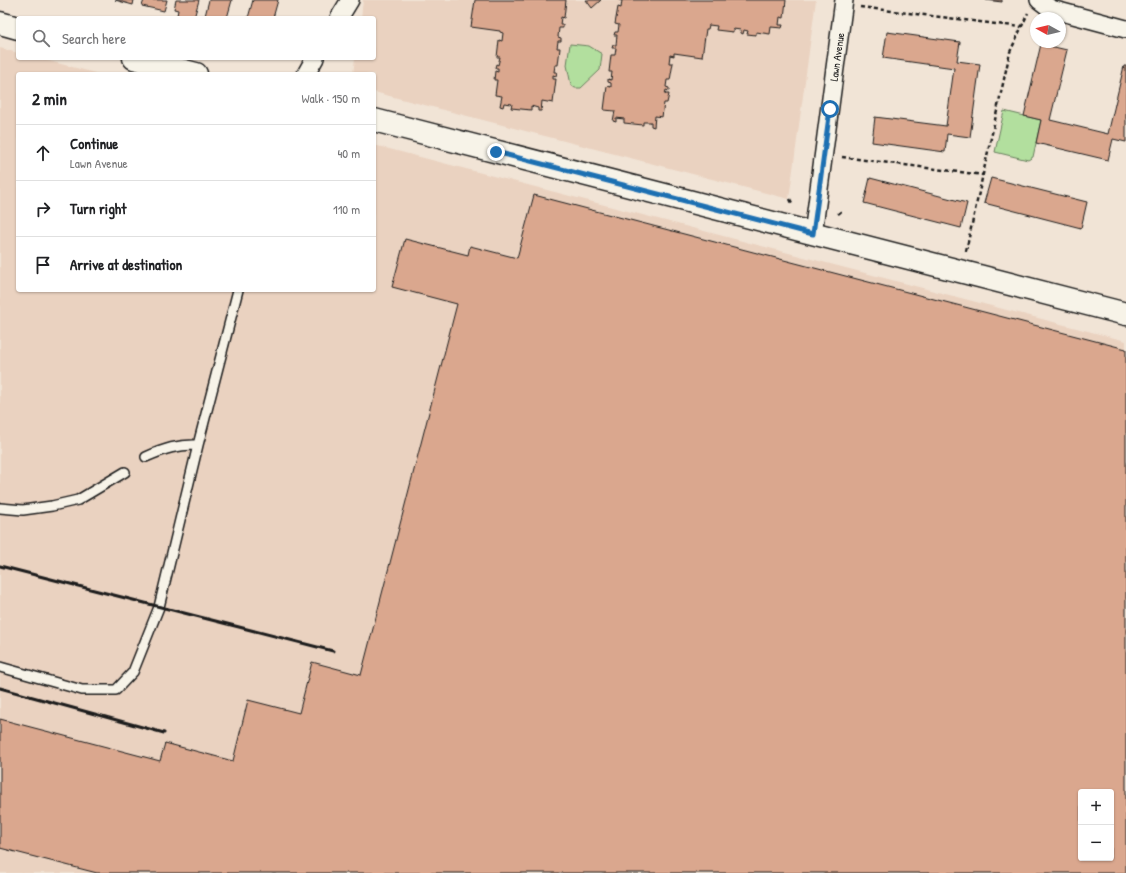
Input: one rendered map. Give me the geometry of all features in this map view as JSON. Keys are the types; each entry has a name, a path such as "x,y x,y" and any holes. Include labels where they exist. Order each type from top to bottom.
{"main road":[{"path":"0,23 16,27"},
{"path":"142,60 188,72"},
{"path":"376,121 1126,314"}],"street":[{"path":"340,16 350,0"},
{"name":"Lawn Avenue","path":"813,234 844,0"},
{"path":"1039,0 1051,9 1126,29"},
{"path":"307,72 314,60"}],"lane":[{"path":"0,667 82,690 116,690 133,672 159,607 237,292"},
{"path":"146,457 171,447 189,445 198,446"},
{"path":"0,508 23,510 52,506 78,500 124,472"}],"path":[{"path":"861,7 1021,27"},
{"path":"965,252 1010,52 1028,13"},
{"path":"840,156 983,176"},
{"path":"790,199 792,203"},
{"path":"838,214 842,211"}],"shaded area":[{"path":"363,0 816,0 789,199 376,93 376,72 353,72 355,60 376,60 376,16 361,16"},
{"path":"0,48 16,52 16,60 46,60 91,72 16,72 16,292 376,292 376,146 1126,341 1126,873 0,873"}],"green space":[{"path":"570,44 589,46 602,54 600,70 581,88 575,88 571,85 567,65"},
{"path":"1004,111 1041,120 1033,157 1028,160 995,152"}],"building":[{"path":"115,0 134,0 133,5"},
{"path":"144,0 167,0 164,11 142,6"},
{"path":"176,0 199,0 195,16 177,15 178,10 174,9"},
{"path":"209,0 232,0 228,16 205,16"},
{"path":"253,0 278,0 274,16 249,16"},
{"path":"475,0 566,0 564,18 561,17 560,25 563,25 563,28 559,28 558,37 561,38 561,41 558,41 557,48 560,48 558,65 555,65 554,72 557,72 556,76 553,75 553,79 556,79 553,103 542,101 541,111 538,111 538,108 531,106 531,110 511,108 512,104 504,103 503,107 500,106 502,96 495,95 497,80 494,80 495,71 498,72 498,68 495,68 496,64 498,65 500,57 497,57 499,40 502,41 503,33 500,31 471,27"},
{"path":"586,0 601,0 592,8"},
{"path":"622,0 786,0 784,18 780,17 779,25 783,25 782,28 771,27 770,34 756,32 756,35 747,34 748,31 744,30 743,34 741,33 741,30 733,29 733,32 716,30 717,26 709,25 708,29 706,29 702,57 674,53 674,56 670,55 669,63 673,63 670,80 667,80 666,87 669,88 669,91 666,90 665,94 669,94 667,103 664,103 662,117 655,116 654,127 651,126 651,122 643,122 643,125 624,123 624,119 616,118 616,122 613,121 615,111 604,110 607,86 611,87 611,83 608,82 608,79 611,80 612,72 609,72 611,55 615,55 616,48 612,48 613,45 616,45 617,35 614,35 615,32 618,32 619,25 615,24 618,7 621,8"},
{"path":"986,0 1002,0 1002,2"},
{"path":"887,32 960,42 957,61 980,64 970,137 947,134 945,152 872,142 875,117 946,126 954,68 883,58"},
{"path":"1040,48 1058,48 1067,50 1050,120 1108,134 1124,66 1126,66 1126,142 1113,139 1108,160 1036,143 1041,120 1024,116"},
{"path":"870,178 967,203 961,228 864,203"},
{"path":"991,178 1087,202 1081,228 984,203"},
{"path":"534,195 1126,349 1126,873 97,873 0,848 0,719 160,761 165,743 233,761 248,700 299,713 312,662 361,675 457,304 392,287 405,239 468,255 470,246 517,258"}],"railway":[{"path":"0,566 333,651"},
{"path":"0,688 164,733"}],"route":[{"path":"496,152 813,234 830,109"}]}
